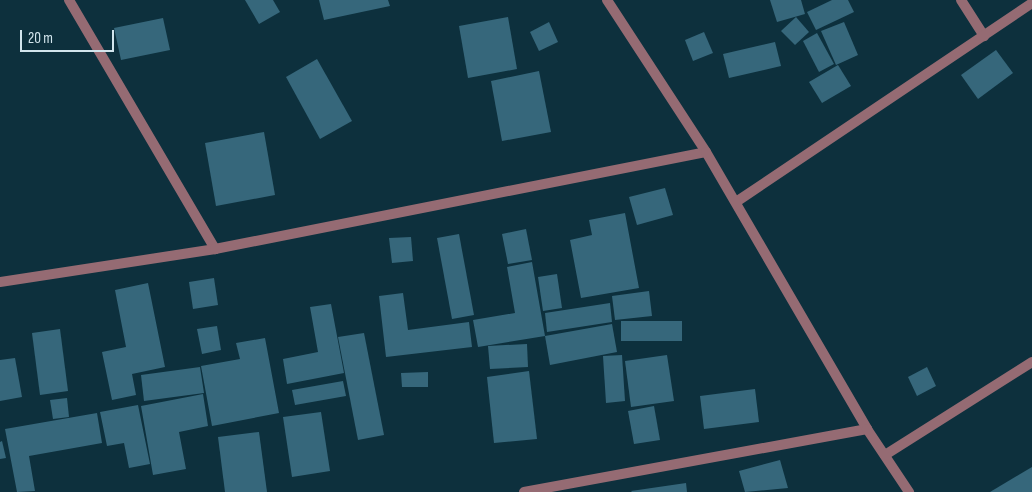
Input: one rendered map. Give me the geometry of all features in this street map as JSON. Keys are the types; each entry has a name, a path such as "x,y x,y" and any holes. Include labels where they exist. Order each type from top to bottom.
{"street":[{"path":"69,0 215,249"},
{"path":"607,0 706,152 868,429 909,492"},
{"path":"961,0 984,36"},
{"path":"736,202 1032,3"},
{"path":"0,282 215,249 706,152"},
{"path":"885,455 1032,362"},
{"path":"524,492 571,488 868,429"}],"building":[{"path":"245,0 273,0 280,12 259,24"},
{"path":"319,0 388,0 390,6 324,20"},
{"path":"770,0 801,0 805,14 777,22"},
{"path":"832,0 848,0 854,12 816,30 807,12"},
{"path":"508,17 517,69 468,78 459,26"},
{"path":"796,17 809,32 795,45 781,31"},
{"path":"163,18 170,50 121,60 114,28"},
{"path":"549,22 558,42 539,51 530,32"},
{"path":"844,22 858,55 836,65 821,31"},
{"path":"704,32 713,53 693,61 685,40"},
{"path":"817,33 834,64 819,72 803,41"},
{"path":"775,42 781,66 729,78 723,54"},
{"path":"996,50 1013,73 978,99 961,75"},
{"path":"317,59 352,121 320,139 286,77"},
{"path":"838,65 851,86 822,103 809,82"},
{"path":"539,71 551,132 502,141 491,81"},
{"path":"264,132 275,195 216,206 205,143"},
{"path":"665,188 673,215 637,225 629,197"},
{"path":"625,213 639,288 581,298 570,240 592,235 589,220"},
{"path":"526,229 532,260 508,264 502,234"},
{"path":"459,234 474,315 452,319 437,238"},
{"path":"411,237 413,261 392,263 389,238"},
{"path":"532,262 545,336 478,347 473,320 515,313 507,267"},
{"path":"557,274 562,308 543,311 538,277"},
{"path":"214,278 218,305 193,309 189,282"},
{"path":"148,283 165,367 132,374 136,395 112,400 102,352 126,347 115,290"},
{"path":"649,291 652,316 615,320 612,296"},
{"path":"403,293 408,330 469,322 472,347 386,357 379,296"},
{"path":"610,303 612,322 547,332 545,313"},
{"path":"331,304 344,373 287,384 283,359 318,352 310,307"},
{"path":"621,321 682,321 682,341 621,341"},
{"path":"612,324 617,352 550,365 545,336"},
{"path":"217,326 221,350 202,354 197,329"},
{"path":"60,329 68,391 40,395 32,333"},
{"path":"364,333 384,435 358,440 338,337"},
{"path":"265,338 279,413 212,426 201,366 240,359 236,343"},
{"path":"527,344 528,367 490,369 488,346"},
{"path":"622,355 625,401 606,403 603,356"},
{"path":"667,355 674,401 631,407 625,361"},
{"path":"15,358 22,397 0,401 0,360"},
{"path":"200,367 204,393 144,401 141,375"},
{"path":"927,367 936,386 917,396 908,377"},
{"path":"529,371 537,439 494,443 487,377"},
{"path":"428,372 428,387 402,387 401,373"},
{"path":"343,381 346,396 295,405 292,390"},
{"path":"755,389 759,422 704,429 700,396"},
{"path":"203,394 208,426 179,432 186,469 153,475 141,406"},
{"path":"67,398 69,417 53,419 50,400"},
{"path":"138,405 150,464 129,468 124,443 107,446 100,412"},
{"path":"654,406 660,440 634,444 628,411"},
{"path":"321,412 330,471 292,477 283,417"},
{"path":"97,413 102,443 29,456 35,491 17,492 5,429"},
{"path":"259,432 267,492 225,492 218,437"},
{"path":"2,441 6,458 0,459 0,442"},
{"path":"780,460 788,488 745,492 739,471"},
{"path":"1032,467 1032,492 990,492"},
{"path":"686,483 687,492 631,491"}]}
